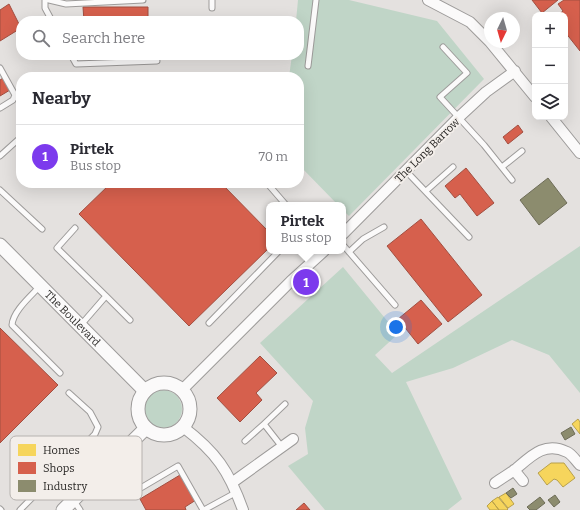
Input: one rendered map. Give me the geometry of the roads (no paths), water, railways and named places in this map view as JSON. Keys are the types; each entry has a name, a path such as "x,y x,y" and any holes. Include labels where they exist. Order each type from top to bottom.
{"street":[{"path":"428,0 445,3 470,22 484,36"},
{"path":"495,48 532,92"},
{"name":"The Long Barrow","path":"346,231 459,117 486,92 515,71"},
{"path":"553,120 580,153"},
{"name":"The Boulevard","path":"0,245 79,327 145,391"},
{"path":"182,390 286,286 321,254"},
{"path":"159,384 175,386 182,390 190,404 189,416 183,427 171,434 164,435 158,434 146,428 140,418 138,406 145,391 159,384"},
{"path":"183,427 214,454 233,482 243,510"},
{"path":"139,436 146,428"},
{"path":"233,482 293,439"},
{"path":"495,483 514,470 532,454 546,449 569,452 580,465"},
{"path":"514,470 523,481"},
{"path":"63,510 77,505"}],"lane":[{"path":"45,0 45,8 49,16"},
{"path":"49,0 66,4 143,0"},
{"path":"212,0 212,8"},
{"path":"308,66 316,0"},
{"path":"443,47 467,73 440,97 502,166 512,180"},
{"path":"74,60 76,64 157,61"},
{"path":"0,68 15,95 13,100 0,108"},
{"path":"0,156 16,142"},
{"path":"502,166 522,151"},
{"path":"426,191 453,167"},
{"path":"406,171 469,237"},
{"path":"272,188 284,202"},
{"path":"0,190 42,228"},
{"path":"350,252 363,239 384,227"},
{"path":"74,228 57,248 130,320"},
{"path":"346,248 395,305"},
{"path":"210,323 275,254"},
{"path":"41,286 24,304 12,322 12,325 60,373"},
{"path":"79,327 106,296"},
{"path":"69,393 90,412 98,427 93,436"},
{"path":"246,441 285,404"},
{"path":"264,424 282,447"},
{"path":"142,487 178,466 204,510 237,492"},
{"path":"20,510 30,500"}],"place":[{"name":"Pirtek","path":"306,282"}]}
